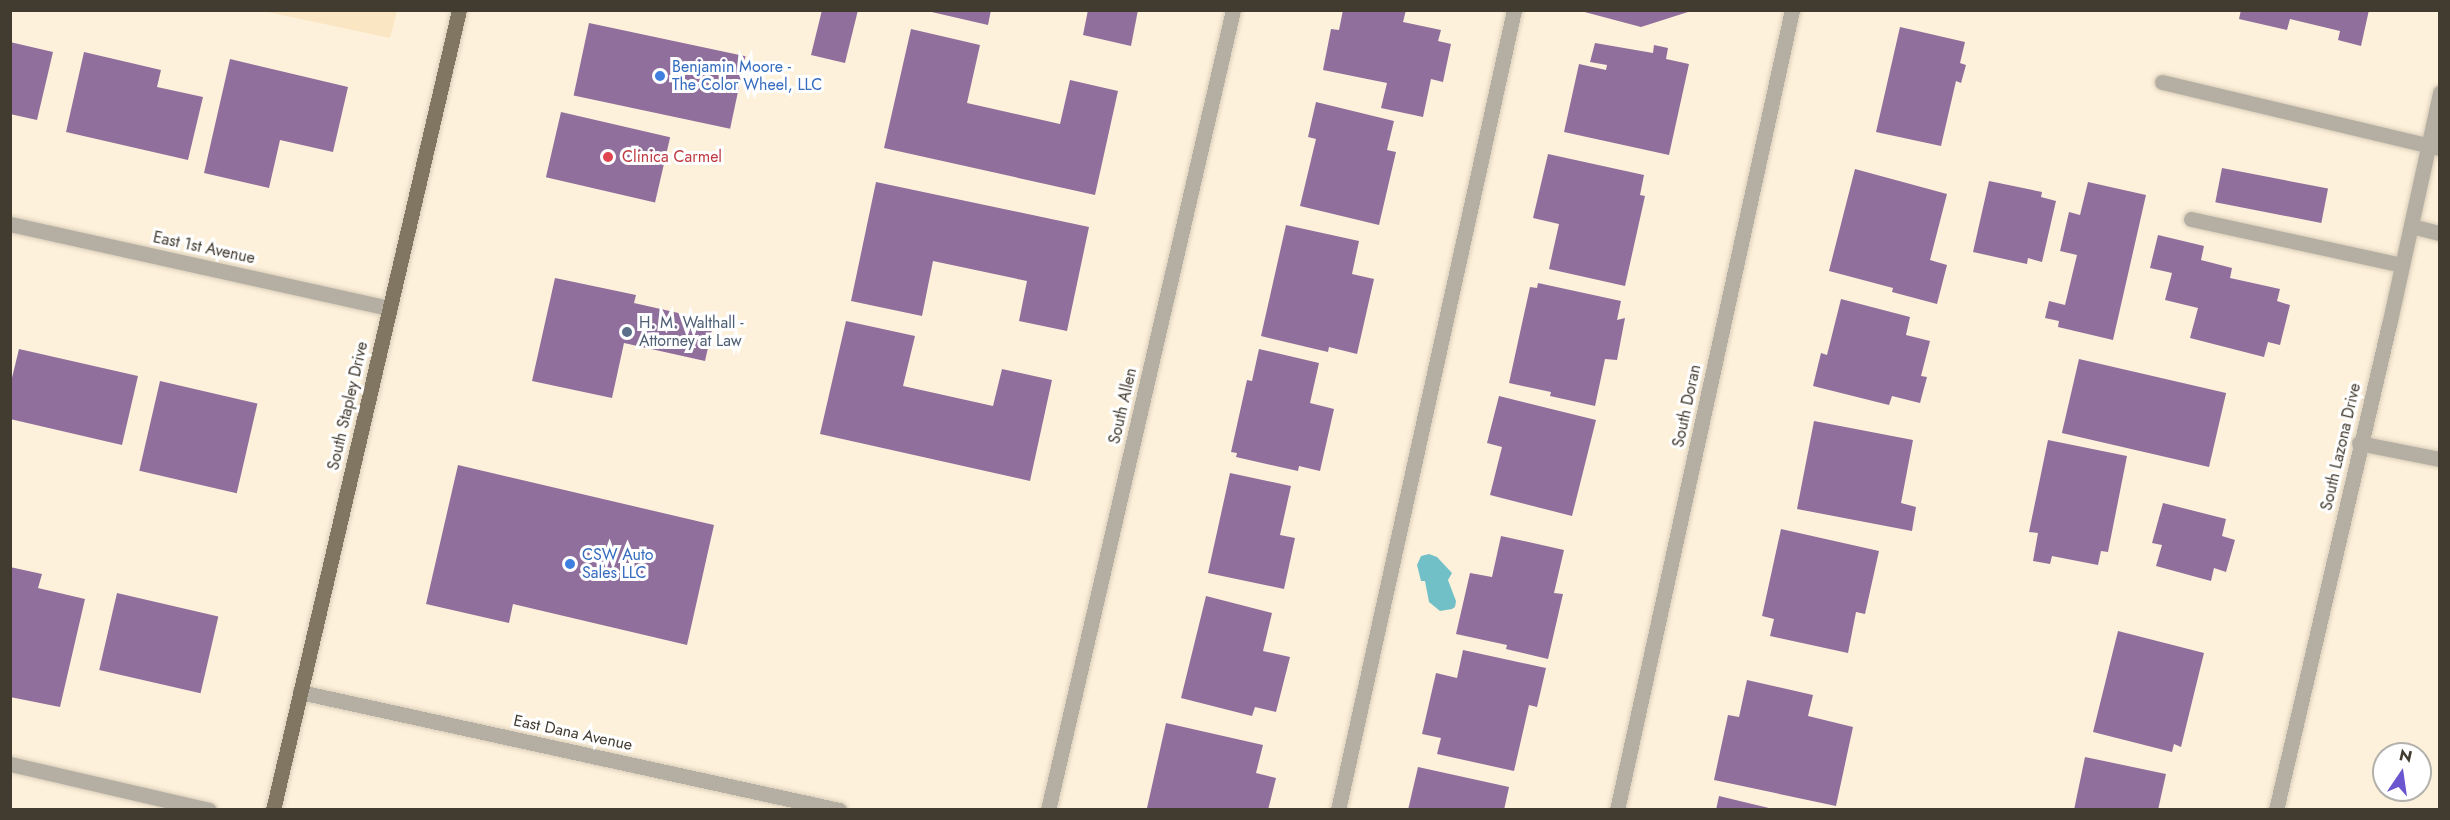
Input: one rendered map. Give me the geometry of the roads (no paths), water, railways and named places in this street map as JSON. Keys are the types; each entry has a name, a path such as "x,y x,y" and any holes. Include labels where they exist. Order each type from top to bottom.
{"main road":[{"name":"South Stapley Drive","path":"273,810 459,10"}],"street":[{"name":"South Allen","path":"1048,810 1233,10"},
{"path":"1338,810 1514,10"},
{"name":"South Doran","path":"1617,810 1792,10"},
{"path":"2162,82 2434,147"},
{"name":"South Lazona Drive","path":"2276,810 2359,443 2411,226 2434,147 2439,93"},
{"path":"2191,219 2402,265"},
{"name":"East 1st Avenue","path":"10,224 390,308"},
{"path":"2411,226 2439,233"},
{"path":"2359,443 2439,459"},
{"name":"East Dana Avenue","path":"300,692 839,810"},
{"path":"10,764 209,810"}],"water":[{"path":"1429,554 1437,557 1452,573 1448,580 1456,601 1452,609 1440,611 1429,602 1425,581 1421,581 1417,565 1421,556"}],"place":[{"name":"Benjamin Moore - The Color Wheel, LLC","path":"660,76"},
{"name":"Clinica Carmel","path":"608,157"},
{"name":"H. M. Walthall - Attorney at Law","path":"627,332"},
{"name":"CSW Auto Sales LLC","path":"570,564"}]}
